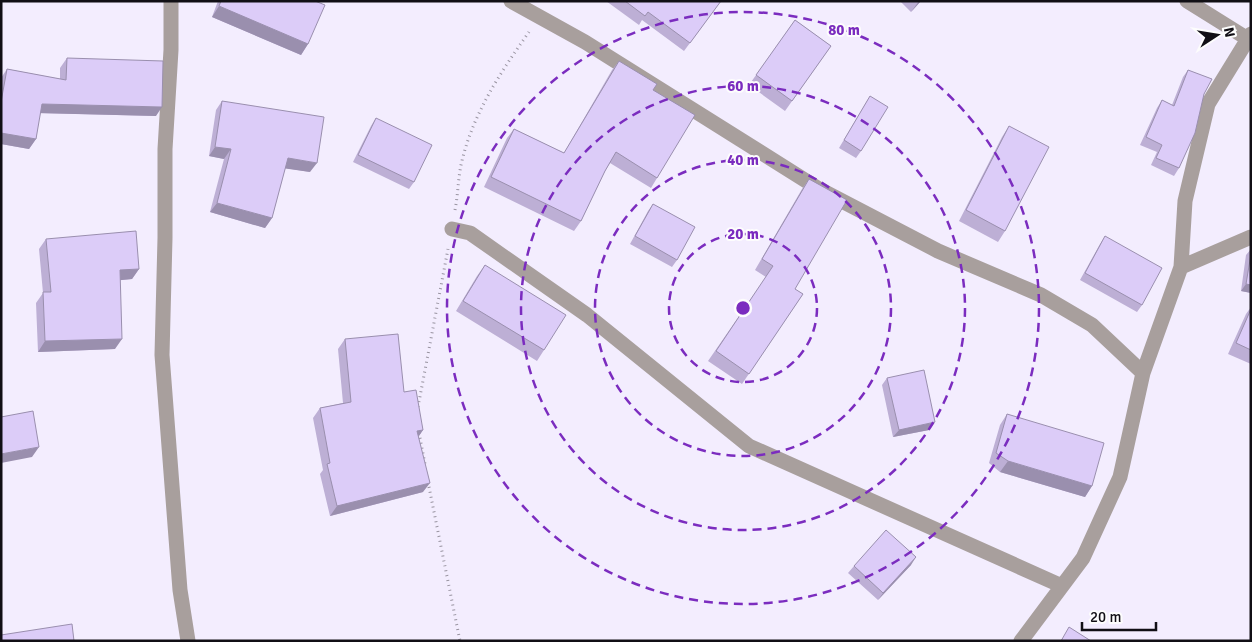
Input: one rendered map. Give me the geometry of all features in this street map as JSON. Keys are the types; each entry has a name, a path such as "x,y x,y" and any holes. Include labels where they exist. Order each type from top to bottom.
{"street":[{"path":"171,1 171,50 165,149 162,355 180,590 188,641"},
{"path":"511,1 585,42 819,189 938,251 1041,295 1092,325 1143,373"},
{"path":"1022,641 1082,558 1120,478 1143,373 1181,267 1185,201 1208,104 1249,37 1187,1"},
{"path":"452,229 470,233 588,315 750,446 1062,586"},
{"path":"1181,267 1251,237"}],"path":[{"path":"416,416 452,229 461,164 472,130 494,82 539,17"},
{"path":"418,426 425,465"},
{"path":"427,475 460,641"}],"building":[{"path":"221,1 315,1 325,5 308,44 219,6"},
{"path":"625,1 721,1 690,43 648,12 645,16"},
{"path":"795,20 831,46 792,101 756,75"},
{"path":"67,58 163,61 162,107 42,104 36,139 1,133 1,102 7,69 66,80"},
{"path":"619,61 657,84 653,90 695,115 657,178 616,152 581,221 491,177 514,129 564,153"},
{"path":"1188,70 1212,79 1204,94 1195,133 1179,168 1156,158 1162,145 1146,137 1162,100 1174,106"},
{"path":"870,96 888,107 861,151 844,140"},
{"path":"222,101 324,117 317,163 288,158 272,218 217,203 231,149 215,147"},
{"path":"376,118 432,145 414,182 358,155"},
{"path":"1009,126 1049,147 1005,231 966,210"},
{"path":"809,179 847,200 795,289 803,294 749,374 716,351 773,266 762,259"},
{"path":"653,204 695,227 677,260 635,236"},
{"path":"136,231 139,269 120,270 122,339 45,341 43,292 51,292 46,239"},
{"path":"1105,236 1162,268 1142,305 1085,273"},
{"path":"1251,254 1251,285 1246,284"},
{"path":"485,265 566,315 544,350 463,301"},
{"path":"1251,309 1251,350 1236,343"},
{"path":"398,334 404,392 416,390 423,430 417,431 430,483 337,506 327,464 330,463 320,408 351,402 345,339"},
{"path":"924,370 935,422 899,430 887,378"},
{"path":"33,411 39,447 1,454 1,417"},
{"path":"1007,414 1104,443 1092,486 1008,461 996,453"},
{"path":"886,530 916,557 883,593 854,566"},
{"path":"72,624 74,641 1,641 1,635"},
{"path":"1069,627 1091,641 1061,641"}]}
